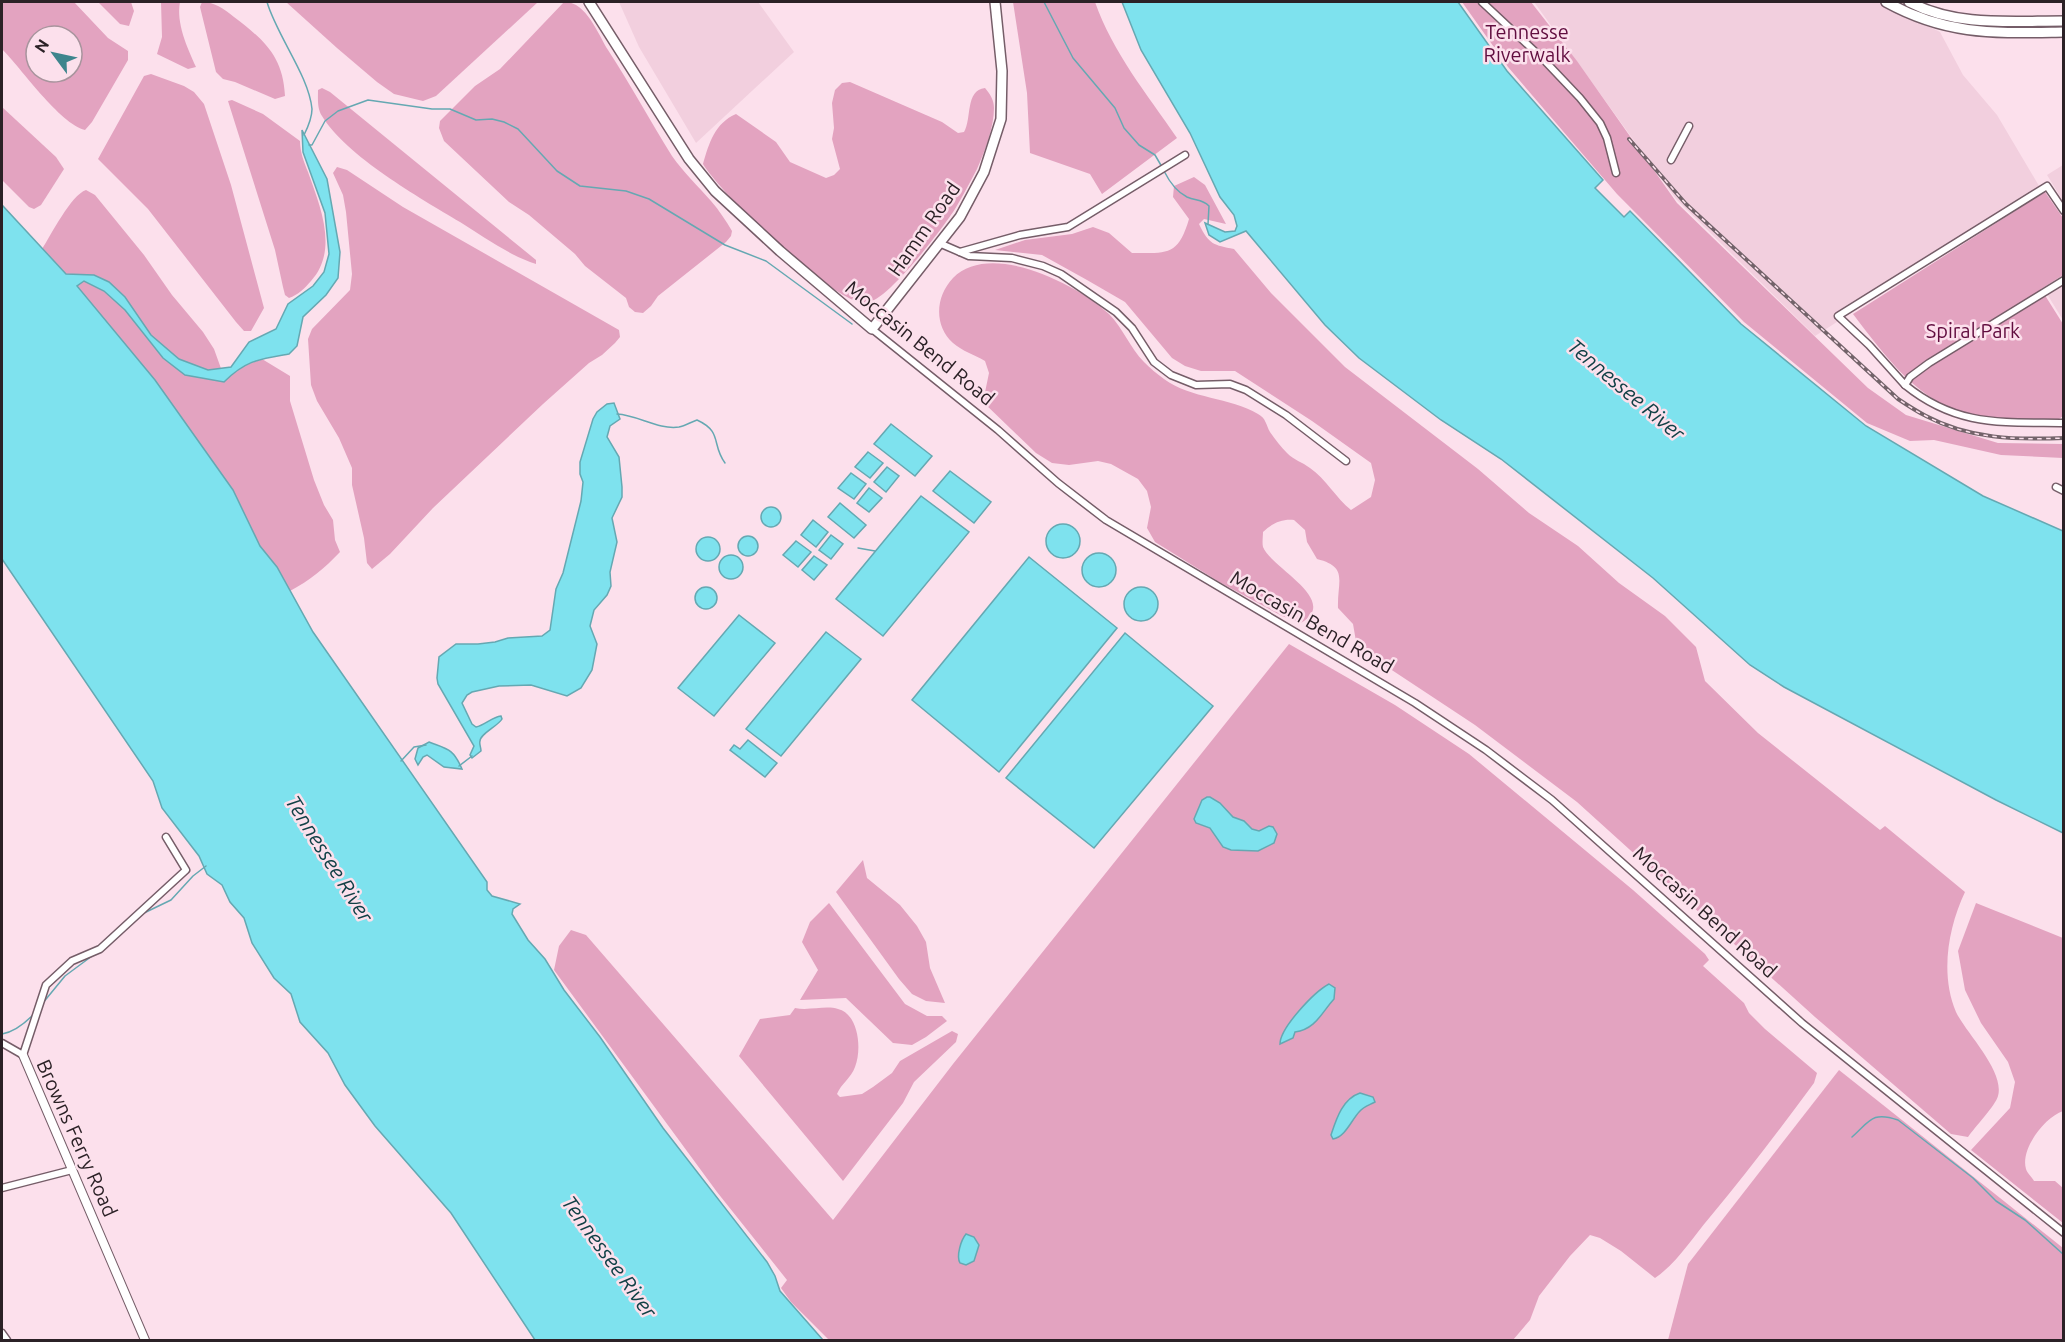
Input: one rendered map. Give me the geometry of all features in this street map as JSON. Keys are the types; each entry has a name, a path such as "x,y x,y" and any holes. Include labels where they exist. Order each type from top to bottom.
{"main road":[{"name":"Moccasin Bend Road","path":"589,2 689,159 715,191 872,329"},
{"name":"Hamm Road","path":"872,329 960,217 984,172 1001,119 1002,71 995,2"},
{"path":"1886,2 1910,15 1954,28 1996,33 2064,32"},
{"path":"1909,2 1935,13 1982,22 2064,21"}],"street":[{"path":"1482,2 1543,59 1600,123 1607,138 1616,174"},
{"path":"1671,160 1689,126"},
{"path":"959,252 1020,235 1068,227 1185,155"},
{"path":"2064,211 2047,186 1838,316 1869,345 1905,385 1928,401 1969,418 2000,422 2064,423"},
{"path":"939,243 969,256 1029,261 1061,274 1116,312 1132,328 1154,362 1171,375 1196,385 1230,384 1246,390 1286,415 1346,461"},
{"path":"1905,385 1910,377 1929,363 2064,280"},
{"name":"Moccasin Bend Road","path":"872,329 1106,520 1415,703 1494,756 1552,800 1802,1023 2064,1233"},
{"path":"2056,487 2064,491"},
{"name":"Browns Ferry Road","path":"145,1341 22,1055 46,985 72,961 100,949 186,870 166,837"},
{"path":"2,1043 22,1055"},
{"path":"2,1188 72,1170"},
{"path":"2,1333 6,1341"}],"shaded area":[{"path":"619,2 758,2 794,52 696,143 639,47"},
{"path":"1534,2 1879,2 1940,32 1963,75 1997,115 2042,191 1815,336 1676,199"},
{"path":"2063,165 2063,201 2047,175"},
{"path":"2063,272 2063,320 2042,286"}],"green space":[{"path":"2,2 74,2 108,38 128,51 128,60 85,130 75,126 64,117 32,84 84,84 84,24 24,24 24,74 2,49"},
{"path":"98,2 131,2 134,11 129,26 120,24"},
{"path":"161,2 180,2 181,27 196,67 188,69 157,54 162,37"},
{"path":"202,2 211,3 223,9 263,42 276,59 285,96 275,99 223,79 216,72 200,7"},
{"path":"286,2 538,2 436,96 423,101 394,94 377,82"},
{"path":"564,2 572,3 585,13 672,156 714,204 732,231 726,242 658,296 643,313 635,312 629,307 626,298 585,266 575,254 529,215 509,202 444,141 439,128 440,121 475,86 500,69"},
{"path":"1013,2 1095,2 1102,21 1121,56 1177,138 1102,194 1090,174 1030,153 1027,93"},
{"name":"Tennesse Riverwalk","path":"1462,2 1531,2 1577,61 1677,203 1868,388 1906,415 1998,443 2063,444 2063,458 2001,455 1934,440 1910,441 1867,423 1744,322 1617,194 1508,67"},
{"path":"151,74 184,86 194,92 204,104 231,185 264,308 251,331 244,331 148,209 98,159 144,76"},
{"path":"850,82 942,122 958,133 964,132 972,99 979,90 985,88 994,105 994,115 983,155 955,209 939,232 900,278 887,291 866,303 851,299 830,287 780,246 731,198 703,164 718,128 736,114 776,142 790,162 826,178 834,175 840,169 832,139 834,128 832,103 835,90 842,83"},
{"path":"322,88 330,92 536,260 536,264 497,246 366,161 333,131 320,113 318,90"},
{"path":"232,100 263,114 300,141 302,157 322,213 326,242 319,269 304,289 289,298 285,295 275,250 228,101"},
{"path":"2,107 56,157 64,169 41,205 34,209 29,207 2,180"},
{"path":"337,167 347,170 403,207 619,330 620,337 543,404 372,569 367,563 352,485 352,468 311,385 308,339 312,329 350,290 352,274 343,195 333,173"},
{"path":"1194,177 1205,185 1226,224 1204,219 1199,224 1209,240 1217,245 1234,249 1271,293 1345,367 1478,469 1529,513 1578,546 1619,583 1665,616 1696,647 1705,681 1758,733 1880,830 1885,826 1965,892 1950,936 1948,982 1956,1012 1990,1064 1999,1086 1996,1100 1968,1137 1951,1134 1815,1017 1577,802 1475,725 1357,647 1353,624 1338,608 1339,576 1337,571 1334,566 1317,559 1307,542 1305,530 1294,520 1277,522 1263,532 1263,547 1309,594 1313,604 1311,614 1301,623 1282,616 1221,583 1155,542 1147,528 1151,507 1147,491 1138,479 1111,464 1098,461 1069,465 1052,463 1036,453 983,402 989,373 985,361 960,348 947,336 942,328 939,311 943,294 953,278 969,267 988,263 1033,270 1055,279 1095,302 1114,320 1144,362 1175,386 1247,408 1261,416 1285,451 1316,472 1351,510 1371,497 1375,480 1371,463 1312,421 1235,371 1201,371 1185,366 1172,358 1125,302 1042,255 995,250 1025,240 1072,234 1093,227 1109,233 1132,253 1155,253 1170,250 1181,240 1189,219 1173,197 1174,186"},
{"path":"86,190 95,195 203,332 214,349 223,374 230,376 239,368 262,359 290,376 290,401 314,480 333,520 335,540 340,552 316,574 290,591 277,567 260,546 233,490 66,274 42,249 68,207 80,193"},
{"name":"Spiral Park","path":"2045,192 2063,218 2063,275 2041,289 2063,324 2063,416 2059,419 1985,418 1955,410 1937,401 1905,377 1853,314"},
{"path":"1289,644 1395,705 1469,754 1633,890 1705,954 1709,960 1703,966 1744,1003 1749,1013 1765,1029 1817,1073 1814,1083 1737,1184 1663,1272 1655,1278 1621,1251 1600,1238 1590,1235 1570,1256 1539,1296 1530,1320 1513,1340 829,1340 791,1302 781,1288 787,1280 717,1192 554,970 559,946 571,930 586,935 833,1220 953,1064"},
{"path":"863,860 867,878 900,905 917,926 926,942 930,968 945,1003 926,1001 912,994 836,892"},
{"path":"829,903 905,1004 927,1016 942,1016 947,1021 912,1045 893,1043 846,998 800,1000 818,970 802,942 810,922"},
{"path":"1976,903 2063,938 2063,1111 2049,1120 2035,1135 2025,1161 2027,1170 2034,1181 2055,1181 2063,1188 2063,1223 1971,1150 2010,1108 2015,1082 2008,1062 1981,1023 1965,990 1958,951"},
{"path":"795,1008 838,1009 845,1012 854,1025 858,1042 857,1060 853,1071 837,1094 840,1097 862,1094 892,1073 900,1061 952,1031 958,1034 956,1042 914,1082 903,1103 843,1181 739,1056 760,1019 790,1015"},
{"path":"1839,1070 2063,1248 2063,1340 1668,1340 1688,1264"}],"water":[{"name":"Tennessee River","path":"1122,2 1458,2 1507,71 1603,180 1595,188 1624,217 1630,211 1741,324 1866,426 1983,496 2063,531 2063,833 1996,800 1784,687 1750,665 1653,578 1501,459 1441,420 1359,358 1325,325 1246,231 1220,242 1209,235 1205,223 1225,232 1235,231 1237,226 1234,215 1220,197 1190,133 1141,50"},
{"name":"Tennessee River","path":"302,130 327,179 340,252 338,278 326,295 303,317 297,346 289,354 270,357 247,365 224,382 185,375 163,358 125,310 104,291 84,281 77,286 155,380 233,490 260,546 277,567 313,632 487,882 487,890 492,896 520,904 513,909 512,914 528,940 545,959 564,990 600,1037 663,1128 767,1262 780,1291 823,1340 535,1340 451,1213 375,1126 345,1085 328,1053 300,1022 291,994 274,978 252,943 244,918 230,902 222,885 207,874 199,856 162,808 153,781 2,559 2,205 66,274 94,275 109,282 125,297 151,335 179,359 208,370 231,367 249,342 276,329 288,304 313,286 324,272 329,254 325,213 303,152"},
{"path":"614,403 620,419 610,426 607,437 619,457 622,497 612,518 617,542 610,572 611,586 607,595 594,610 590,626 597,644 592,670 581,688 567,696 531,685 499,686 467,695 462,703 472,724 476,727 501,716 502,719 481,738 481,751 472,758 470,755 474,746 438,684 439,657 456,644 478,644 508,638 542,636 550,630 556,589 563,573 581,501 583,482 580,462 597,412 607,404"},
{"path":"891,424 932,456 915,476 874,444"},
{"path":"868,452 883,463 870,478 855,467"},
{"path":"887,467 899,476 886,492 874,482"},
{"path":"950,471 991,502 974,523 933,491"},
{"path":"851,473 866,484 854,499 838,488"},
{"path":"869,488 882,498 869,512 857,503"},
{"path":"921,496 969,532 883,636 836,599"},
{"path":"840,503 866,525 854,538 828,517"},
{"path":"771,507 778,510 781,517 778,524 771,527 764,524 761,517 764,510"},
{"path":"813,520 828,532 816,547 801,535"},
{"path":"1063,524 1075,529 1080,541 1075,553 1063,558 1051,553 1046,541 1051,529"},
{"path":"831,535 843,544 831,559 819,550"},
{"path":"744,536 752,536 758,542 758,550 752,556 744,556 738,550 738,542"},
{"path":"708,537 716,541 720,549 716,557 708,561 700,557 696,549 700,541"},
{"path":"796,541 811,552 798,567 783,555"},
{"path":"1099,553 1111,558 1116,570 1111,582 1099,587 1087,582 1082,570 1087,558"},
{"path":"731,555 739,559 743,567 739,575 731,579 723,575 719,567 723,559"},
{"path":"814,556 827,565 814,580 802,570"},
{"path":"1029,557 1117,628 999,772 912,700"},
{"path":"702,587 710,587 717,594 717,602 710,609 702,609 695,602 695,594"},
{"path":"1141,587 1153,592 1158,604 1153,616 1141,621 1129,616 1124,604 1129,592"},
{"path":"739,615 775,643 714,716 678,688"},
{"path":"826,632 861,659 781,756 746,729"},
{"path":"1125,633 1213,706 1094,848 1006,778"},
{"path":"748,740 777,763 765,777 730,750 734,745 740,749"},
{"path":"429,742 452,753 462,769 444,767 427,755 418,765 415,759 418,748"},
{"path":"1207,797 1220,803 1233,817 1244,821 1252,829 1259,831 1269,826 1273,827 1277,834 1274,843 1258,851 1231,850 1223,847 1210,828 1196,823 1194,819 1202,800"},
{"path":"1329,984 1335,988 1334,999 1322,1014 1313,1024 1295,1032 1293,1038 1280,1044 1281,1037 1299,1011 1315,994"},
{"path":"1360,1093 1373,1097 1375,1102 1361,1110 1344,1132 1333,1139 1331,1135 1344,1105"},
{"path":"966,1234 974,1237 979,1245 974,1261 966,1265 960,1263 959,1252"}],"waterway":[{"path":"267,2 310,96 312,112 304,135"},
{"path":"1044,2 1073,58 1115,108 1124,128 1139,145 1155,155 1162,167"},
{"path":"309,145 312,145 325,121 338,111 368,100 432,109 450,109 476,120 492,119 504,122 518,129 557,171 580,186 626,191 649,199 725,245 766,261 852,324"},
{"path":"1164,171 1180,192 1209,206 1208,224"},
{"path":"617,414 671,427 697,420 714,434 718,450 725,463"},
{"path":"858,548 875,551"},
{"path":"401,761 414,747 426,745"},
{"path":"459,766 472,756"},
{"path":"144,913 171,900 193,876 206,866"},
{"path":"109,945 125,930"},
{"path":"42,1004 65,976 92,956"},
{"path":"2,1034 19,1027 33,1015"},
{"path":"1852,1137 1877,1117 1898,1120 1973,1178 1996,1201 2025,1220 2064,1255"}],"railway":[{"path":"1629,139 1686,204 1898,399 1942,424 1976,434 2028,439 2064,438"}]}
